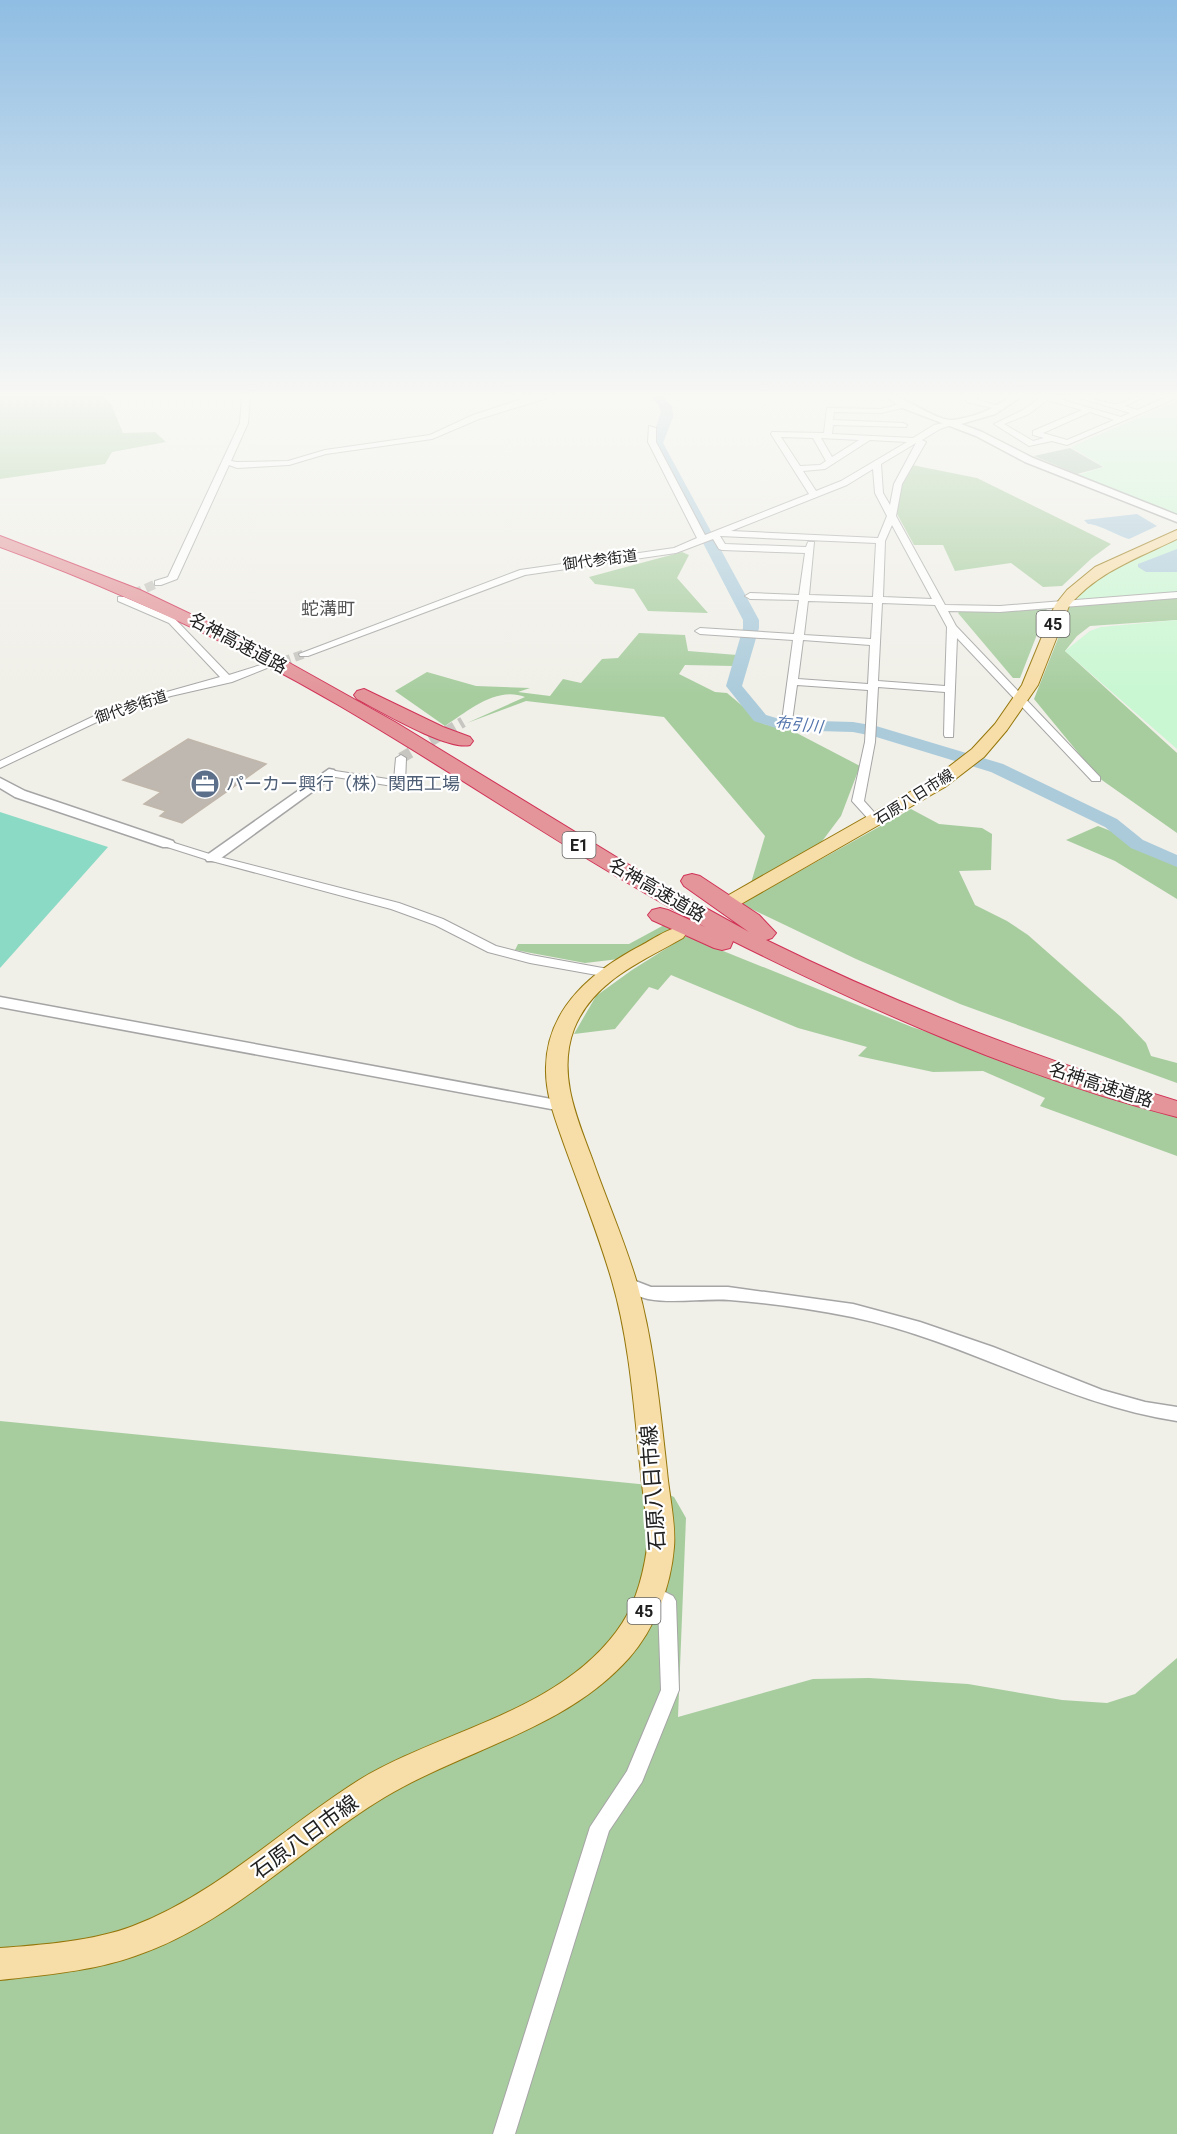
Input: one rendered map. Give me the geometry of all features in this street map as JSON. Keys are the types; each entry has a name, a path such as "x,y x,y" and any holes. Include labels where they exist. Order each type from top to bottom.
{"highway":[{"name":"名神高速道路","path":"0,532 157,593 303,659 543,810 689,894 764,933 910,1002 978,1029 1177,1096"},
{"name":"名神高速道路","path":"0,541 94,576 207,625 349,703 675,902 733,932 899,1011 1081,1079 1177,1109"},
{"path":"303,659 436,731 463,741"},
{"path":"349,703 355,711 388,734 451,788"},
{"path":"692,881 751,920 764,933"},
{"path":"668,925 690,930 853,999 931,1029 1081,1079"}],"main road":[{"name":"石原八日市線","path":"734,900 939,783 970,760 1001,727 1030,685 1062,605 1087,579 1100,570 1177,534"},
{"name":"石原八日市線","path":"0,1964 79,1954 136,1941 195,1913 244,1881 286,1847 374,1787 555,1702 588,1679 617,1652 640,1623 657,1569 660,1533 644,1378 625,1283 562,1106 557,1089 555,1065 566,1022 589,991 668,925"}],"street":[{"path":"158,583 172,579 211,495"},
{"path":"683,495 708,536 722,547 810,550"},
{"name":"御代参街道","path":"303,659 523,572 664,552 814,495"},
{"path":"880,495 952,627 1096,778"},
{"path":"876,820 858,801 871,730 881,541 892,515 896,495"},
{"path":"1116,495 1177,519"},
{"path":"708,536 881,541"},
{"path":"787,722 812,539"},
{"path":"750,596 804,597 1000,609 1177,595"},
{"path":"120,599 172,621 228,680"},
{"path":"949,735 952,627"},
{"path":"700,631 875,642"},
{"name":"御代参街道","path":"0,765 86,723 134,703 228,680 267,666"},
{"path":"792,682 950,689"},
{"path":"212,858 329,773 399,784 400,758"},
{"path":"0,782 20,794 212,858 395,906 439,922 492,949 530,959 608,973"},
{"path":"0,1002 562,1106"},
{"path":"625,1283 649,1293 728,1293 853,1311 986,1352 1097,1396 1145,1409 1177,1414"},
{"path":"504,2134 600,1827 636,1776 670,1690 667,1601 651,1592"}],"green space":[{"path":"900,495 1011,495 1111,544 1062,586 1043,587 1011,563 955,571 943,545 914,545 897,514"},
{"path":"1128,495 1177,495 1177,514"},
{"path":"1177,539 1177,597 1071,603 1074,598 1115,565"},
{"path":"682,552 689,555 677,578 708,613 648,611 634,589 595,584 589,577"},
{"path":"1177,598 1177,620 1090,626 1077,636 1065,651 1177,753 1177,833 1099,778 1034,699 1067,616 1066,606"},
{"path":"1047,609 1020,678 1013,678 958,613 961,610"},
{"path":"1177,620 1177,749 1065,651 1090,631 1101,627"},
{"path":"639,633 685,635 688,651 737,655 734,666 685,665 679,674 715,692 727,693 764,724 789,729 860,766 841,816 817,848 751,883 765,836 664,717 526,701 467,723 525,697 514,694 493,697 445,726 395,691 427,672 476,686 530,688 518,692 550,696 563,679 581,683 602,659 618,658"},
{"path":"911,809 939,824 982,828 992,834 991,870 959,871 975,905 1007,921 1028,935 1121,1017 1146,1043 1151,1056 1177,1063 1177,1083 960,1004 856,959 741,904"},
{"path":"0,812 108,847 0,968"},
{"path":"1098,826 1177,857 1177,899 1115,861 1066,840"},
{"path":"666,924 672,929 619,959 585,963 515,950 518,944 629,944"},
{"path":"686,936 912,1027 1177,1114 1177,1156 1040,1106 1045,1098 983,1071 933,1072 858,1056 867,1047 798,1028 671,975 658,990 649,987 615,1029 574,1034 596,996"},
{"path":"0,1421 649,1485 674,1497 686,1518 678,1717 813,1679 869,1678 968,1684 1062,1700 1107,1703 1135,1694 1177,1658 1177,2134 0,2134"}],"water":[{"path":"1137,514 1157,526 1129,539 1088,524 1084,520"},
{"path":"1177,549 1177,572 1146,572 1138,567 1138,564"}],"building":[{"name":"パーカー興行（株）関西工場","path":"188,739 266,764 182,823 160,816 166,811 144,804 161,792 123,780"}],"waterway":[{"name":"布引川","path":"684,495 751,620 751,628 734,686 760,718 782,725 853,727 876,731 997,768 1111,823 1137,844 1177,862"}],"tunnel":[{"path":"121,599 158,583"},
{"path":"269,666 304,654"},
{"path":"401,758 463,722"}],"place":[{"name":"パーカー興行（株）関西工場","path":"205,784"}],"district":[{"name":"蛇溝町","path":"328,609"}]}
